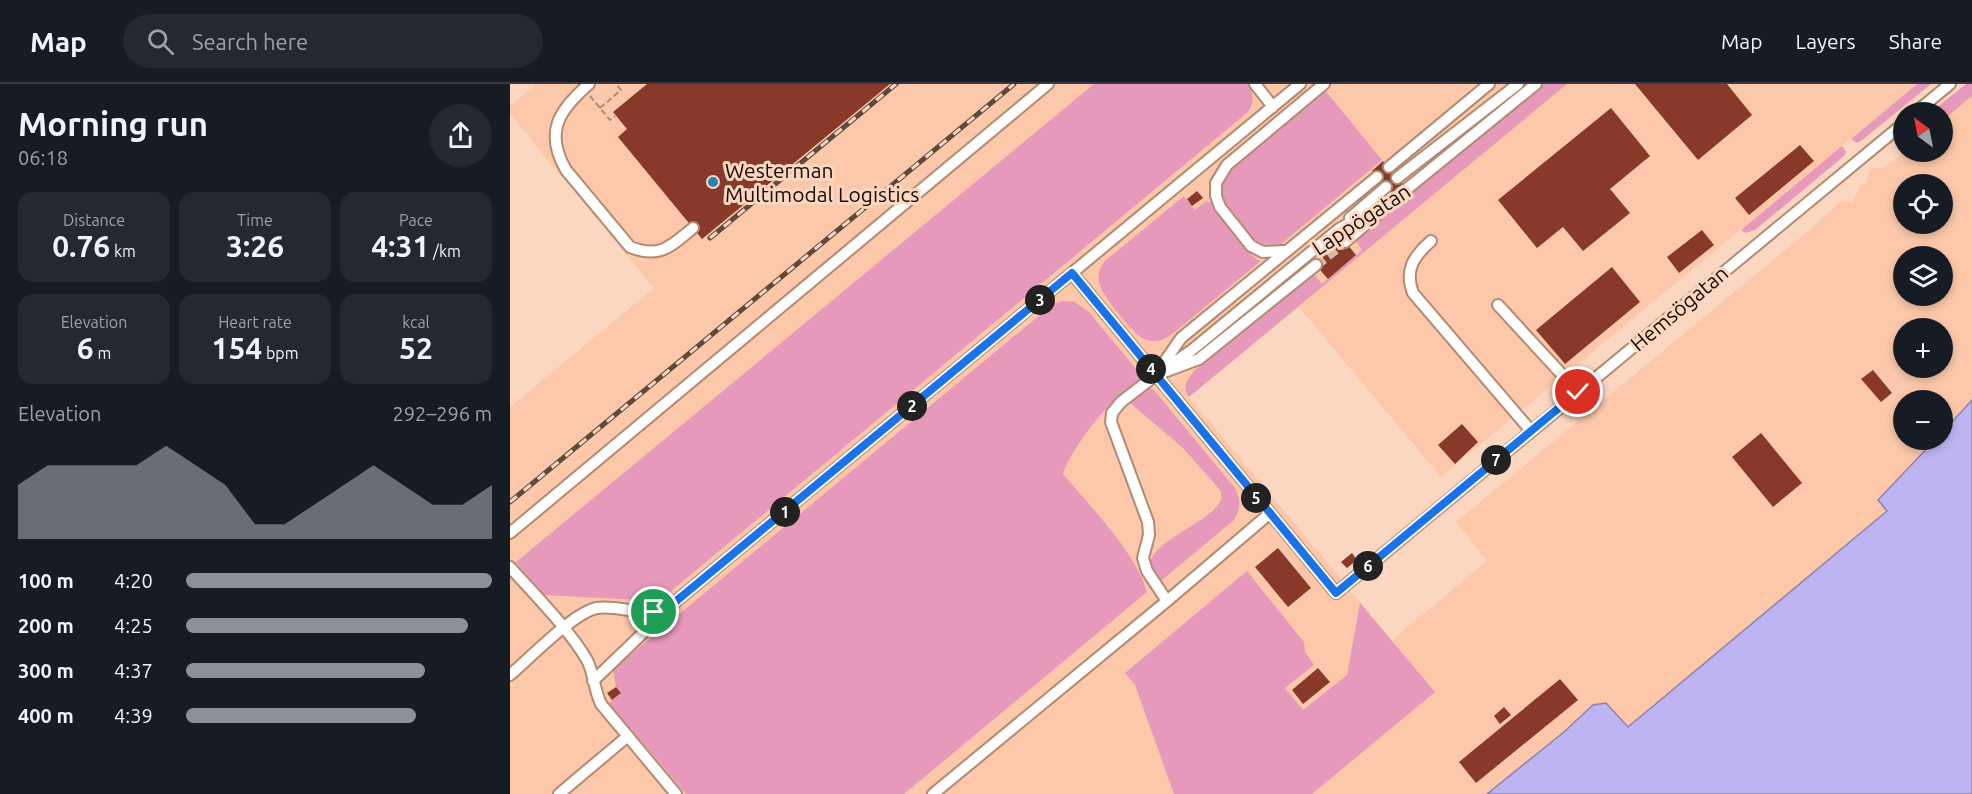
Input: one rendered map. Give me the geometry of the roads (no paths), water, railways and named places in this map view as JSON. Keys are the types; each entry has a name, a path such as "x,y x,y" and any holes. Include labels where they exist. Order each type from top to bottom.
{"street":[{"path":"510,533 1047,84"},
{"path":"1255,84 1273,107"},
{"path":"593,681 669,607 1300,84"},
{"path":"1285,251 1263,252 1251,246 1220,207 1216,196 1216,183 1227,165 1324,84"},
{"name":"Lappögatan","path":"1389,167 1489,84"},
{"path":"1397,178 1518,84"},
{"name":"Lappögatan","path":"1156,375 1192,350 1339,229 1392,201 1536,84"},
{"path":"1928,102 1950,84"},
{"path":"586,86 562,110 558,121 556,147 566,170 630,247 645,251 661,251 693,228"},
{"name":"Hemsögatan","path":"1269,514 1336,593 1893,132"},
{"name":"Lappögatan","path":"1156,375 1181,338 1377,177"},
{"path":"1339,229 1386,187"},
{"path":"1344,242 1392,201"},
{"path":"1431,241 1419,252 1409,271 1410,287 1413,293 1531,431"},
{"path":"1167,601 1147,571 1143,558 1149,535 1148,522 1111,422 1112,413 1121,402 1156,375 1199,359 1316,265"},
{"path":"933,794 1269,514 1072,273"},
{"path":"1498,305 1578,392"},
{"path":"510,567 587,660 601,704 676,794"},
{"path":"510,675 588,610 605,607 654,612 669,607"},
{"path":"559,794 628,736"}],"tunnel":[{"path":"1316,265 1345,242"}],"railway":[{"path":"710,238 896,84"},
{"path":"510,502 1014,84"}],"place":[{"name":"Westerman Multimodal Logistics","path":"713,182"}]}
